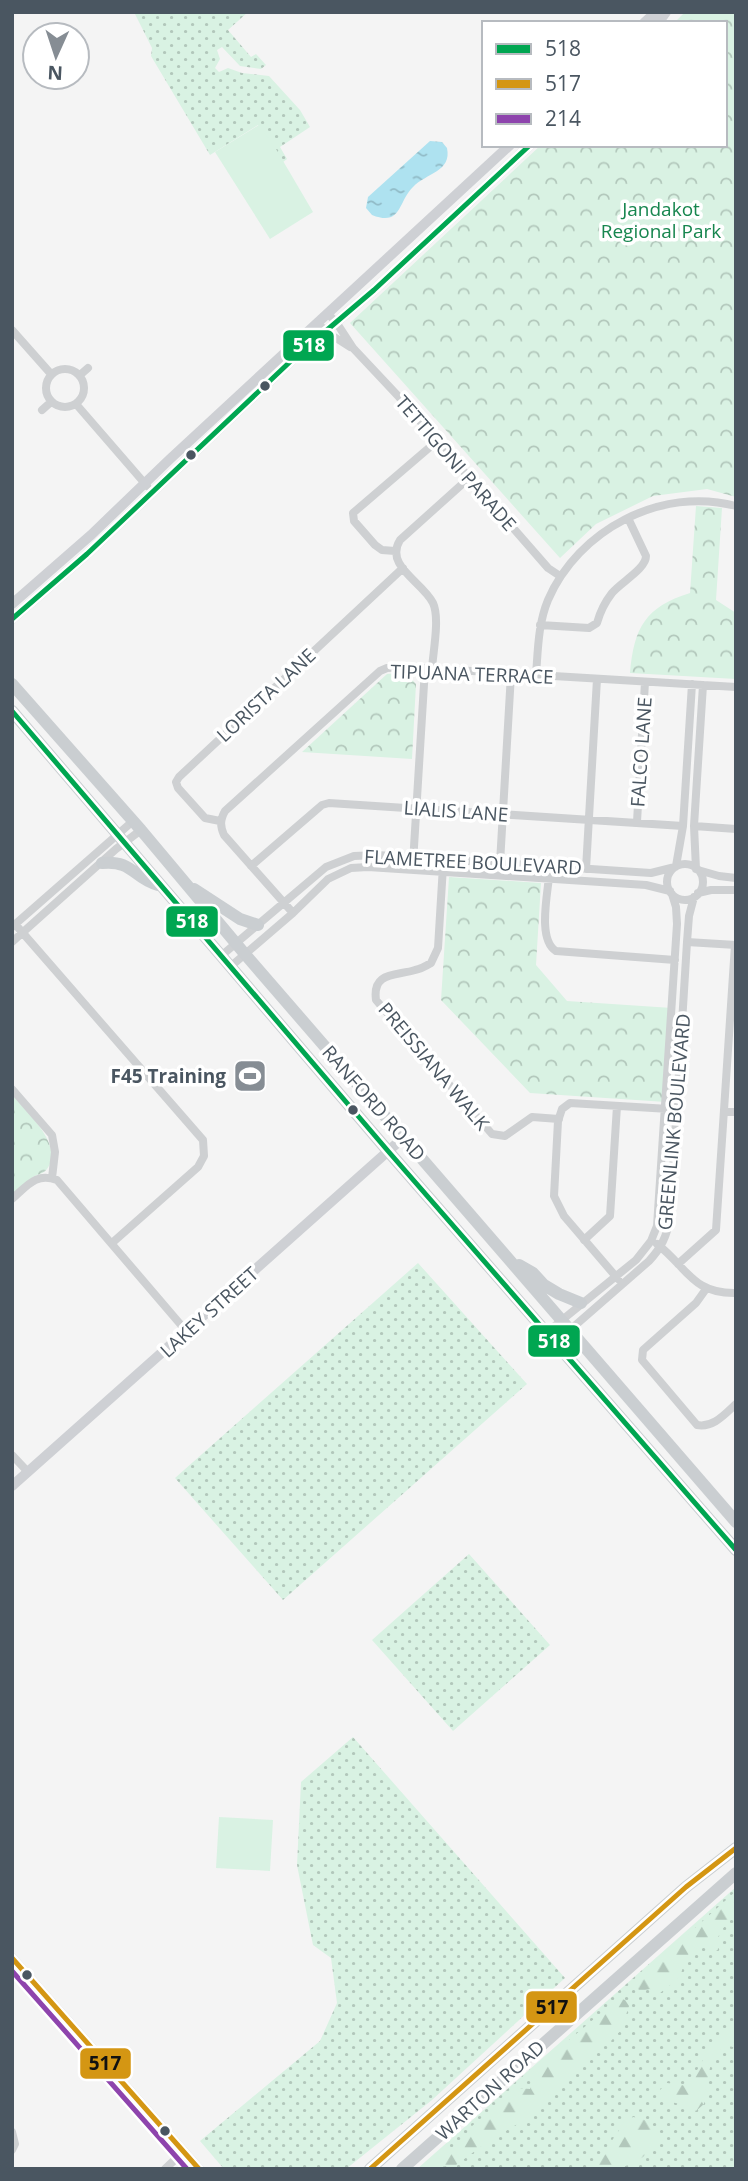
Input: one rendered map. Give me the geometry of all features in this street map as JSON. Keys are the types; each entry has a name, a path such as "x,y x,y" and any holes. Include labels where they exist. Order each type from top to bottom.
{"main road":[{"name":"RANFORD ROAD","path":"12,684 137,825 236,944 736,1522"},
{"name":"RANFORD ROAD","path":"12,711 230,967 736,1550"},
{"path":"102,863 121,863 149,883 162,886"},
{"path":"187,886 210,898 244,922 258,925"},
{"path":"509,1259 533,1273 544,1285 582,1304"},
{"path":"723,1508 728,1523 736,1532"},
{"name":"WARTON ROAD","path":"370,2169 686,1887 736,1848"},
{"name":"WARTON ROAD","path":"402,2169 736,1873"},
{"path":"582,1980 597,1996"},
{"path":"417,2127 461,2096 482,2077 488,2077 496,2085"}],"street":[{"path":"12,604 31,594 87,554 148,487 332,318 383,264 514,149"},
{"path":"332,318 392,273 514,149"},
{"path":"383,264 392,273"},
{"name":"TETTIGONI PARADE","path":"332,318 353,348 548,568 561,576"},
{"name":"TETTIGONI PARADE","path":"322,327 353,348"},
{"path":"12,330 51,374"},
{"path":"80,375 88,368"},
{"path":"68,369 80,375 84,393 76,404 64,408 51,402 45,386 51,374 68,369"},
{"path":"42,410 51,402"},
{"path":"76,404 148,487"},
{"path":"396,551 382,550 375,545 354,521 353,513 437,441"},
{"path":"413,869 435,608 427,593 397,560 396,551 400,540 470,478"},
{"path":"536,675 540,625 549,598 580,551 609,528 651,508 691,501 712,501 736,506"},
{"path":"540,625 593,626 611,594 644,566 646,556 628,518"},
{"name":"LORISTA LANE","path":"220,821 205,818 178,788 176,782 179,777 403,568"},
{"path":"12,619 31,594"},
{"name":"TIPUANA TERRACE","path":"220,821 225,811 373,676 387,668 736,687"},
{"path":"500,863 511,674"},
{"path":"586,869 597,679"},
{"name":"FALCO LANE","path":"636,822 645,682"},
{"name":"GREENLINK BOULEVARD","path":"551,1338 619,1280 652,1241 659,1215 677,918 667,886 668,875 676,866 683,826 692,684"},
{"name":"GREENLINK BOULEVARD","path":"551,1338 566,1325 582,1304 649,1261 661,1247 667,1234 689,916 702,884 697,869 694,826 703,685"},
{"name":"LIALIS LANE","path":"251,866 326,803 683,826"},
{"path":"220,821 224,835 293,913"},
{"path":"112,1244 198,1167 204,1156 203,1140 14,925 137,825"},
{"path":"12,942 102,863 121,838 137,825"},
{"path":"694,826 736,828"},
{"name":"FLAMETREE BOULEVARD","path":"221,956 326,867 346,858 365,855 651,873 676,866"},
{"path":"443,871 444,860"},
{"path":"676,866 687,864 719,876 736,878"},
{"name":"FLAMETREE BOULEVARD","path":"230,967 328,879 359,867 646,885 671,893"},
{"name":"PREISSIANA WALK","path":"443,871 438,948 431,963 416,970 387,976 375,990 376,1000 492,1134 505,1136 532,1117 560,1114 570,1103 677,1109"},
{"path":"548,877 545,932 551,948 556,951 675,960"},
{"path":"671,893 683,899 711,890 736,890"},
{"path":"678,1264 716,1230 735,945 687,942"},
{"path":"12,1088 52,1135 55,1152 52,1178"},
{"path":"584,1240 610,1216 617,1106"},
{"path":"724,1112 736,1112"},
{"path":"560,1114 554,1196 564,1216 619,1280"},
{"name":"LAKEY STREET","path":"12,1486 404,1137"},
{"path":"12,1199 35,1179 45,1176 62,1184 187,1332"},
{"path":"652,1241 706,1289 718,1293 736,1293"},
{"path":"706,1289 696,1303 643,1350 642,1360 697,1425 708,1426 714,1423 736,1404"},
{"path":"12,1455 28,1472"},
{"path":"12,1958 199,2169"},
{"path":"12,2132 15,2144 12,2150"},
{"path":"165,2169 184,2151"}],"green space":[{"path":"134,12 248,12 228,30 251,57 256,54 266,65 261,69 240,66 222,47 217,50 220,59 215,68 219,72 228,68 242,73 269,76 300,110 310,127 280,147 287,159 283,162 258,125 210,155 151,56 152,48"},
{"name":"Jandakot Regional Park","path":"685,12 736,12 736,497 707,489 653,496 596,524 560,558 350,323 539,147 727,147 727,21 676,21"},
{"path":"259,125 313,212 270,239 215,152"},
{"path":"696,506 722,508 716,600 736,613 736,679 630,673 635,643 645,621 662,605 690,593"},
{"path":"387,674 407,674 416,684 412,759 302,752"},
{"path":"449,877 541,883 536,965 567,1001 672,1008 666,1102 530,1093 441,1000"},
{"path":"12,1095 42,1129 51,1150 51,1160 45,1171 33,1177 12,1195"},
{"path":"418,1263 527,1384 283,1600 175,1478"},
{"path":"469,1554 550,1645 453,1731 372,1640"},
{"path":"353,1737 565,1978 432,2100 346,2169 224,2169 200,2141 320,2041 337,2003 331,1958 313,1945 297,1865 301,1782"},
{"path":"219,1817 273,1820 270,1871 216,1868"},
{"path":"736,1887 736,2169 417,2169"},
{"path":"736,1891 736,1907 718,1937 718,1950 711,1953 705,1947 690,1954 686,1957 677,1979 659,1994 650,1989 640,1991 633,1984"},
{"path":"619,1998 625,2000 629,2006 621,2030 611,2041 585,2058 521,2122 456,2165 423,2169 444,2149 459,2147 471,2134 472,2126 517,2088 530,2089 532,2071"},
{"path":"736,2025 736,2048 727,2046 714,2056 704,2104 696,2111 668,2101 659,2091 667,2083 688,2086 716,2037"},
{"path":"633,2117 650,2123 659,2139 643,2157 633,2163 618,2169 587,2169 602,2155 624,2123"}],"water":[{"path":"430,141 442,142 447,148 446,162 413,187 394,215 382,218 372,215 366,208 368,197"}],"transit line":[{"name":"518","path":"12,619 87,554 294,358 374,290 528,147"},
{"name":"518","path":"12,711 388,1151 736,1550"},
{"name":"517","path":"370,2169 686,1887 736,1848"},
{"name":"517","path":"12,1958 199,2169"},
{"name":"214","path":"12,1971 187,2169"}],"place":[{"name":"F45 Training","path":"250,1076"}]}
